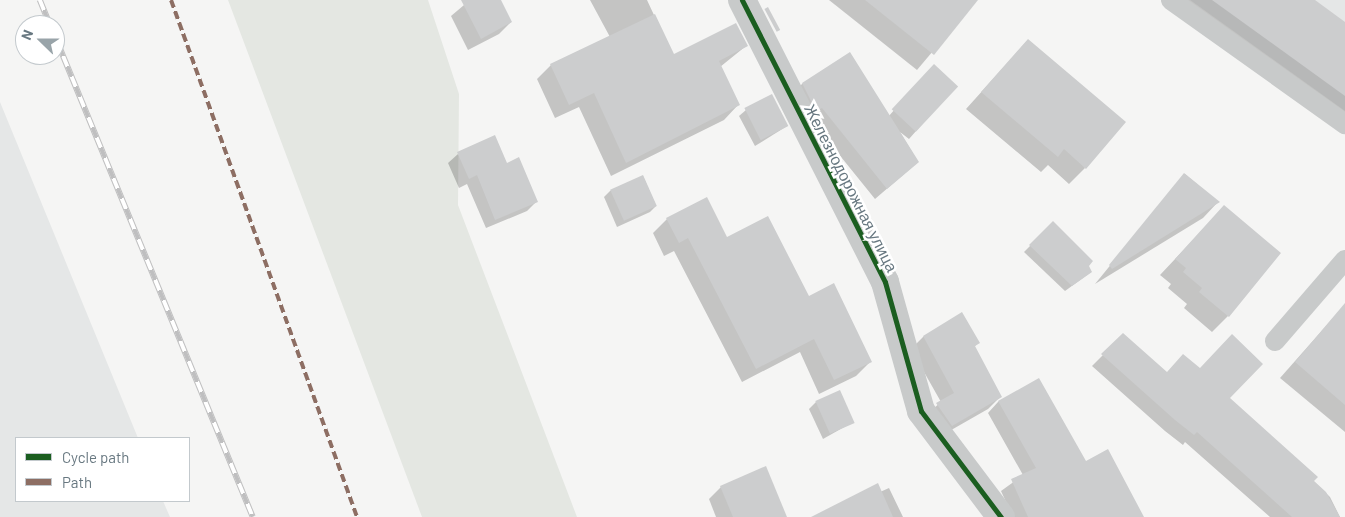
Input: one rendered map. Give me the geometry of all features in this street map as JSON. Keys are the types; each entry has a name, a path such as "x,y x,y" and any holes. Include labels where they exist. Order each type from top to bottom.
{"street":[{"name":"Железнодорожная улица","path":"742,0 885,282 921,412 1001,517"}],"lane":[{"path":"1171,0 1345,124"},
{"path":"1275,341 1345,260"}],"shaded area":[{"path":"228,0 428,0 459,94 458,205 577,517 422,517"},
{"path":"1190,0 1345,0 1345,111"},
{"path":"0,102 138,437 15,437 15,502 163,502 170,517 0,517"}],"building":[{"path":"461,0 501,0 512,22 481,39"},
{"path":"865,0 978,0 934,55"},
{"path":"1212,0 1315,0 1345,22 1345,96"},
{"path":"768,7 780,30 777,32 764,9"},
{"path":"655,14 674,54 736,23 748,46 719,61 740,105 626,163 594,93 569,105 550,64"},
{"path":"1028,39 1126,122 1086,169 1064,149 1058,157 981,92"},
{"path":"850,52 919,162 887,189 822,108 816,111 802,83"},
{"path":"934,64 958,87 916,132 892,109"},
{"path":"772,94 788,126 761,140 744,108"},
{"path":"495,135 507,163 519,157 538,202 495,220 477,175 469,179 457,152"},
{"path":"1184,173 1220,202 1112,269 1109,265"},
{"path":"643,175 657,206 624,221 610,190"},
{"path":"707,197 727,237 768,216 809,296 834,283 872,362 834,380 814,339 756,369 688,238 679,243 666,218"},
{"path":"1224,205 1281,253 1229,317 1199,292 1202,288 1183,272 1186,268 1175,259"},
{"path":"1053,221 1093,261 1089,266 1092,272 1072,286 1029,245"},
{"path":"1345,303 1345,405 1295,362"},
{"path":"962,312 980,343 975,346 1002,397 952,426 936,403 954,393 923,336"},
{"path":"1123,333 1167,372 1183,354 1200,368 1232,334 1263,364 1230,398 1318,477 1314,481 1326,492 1340,517 1292,517 1197,432 1194,435 1175,420 1101,354"},
{"path":"1039,378 1086,461 1108,449 1144,517 1028,517 1011,479 1036,468 998,401"},
{"path":"840,390 855,423 830,434 815,401"},
{"path":"766,466 787,517 733,517 720,486"},
{"path":"878,483 893,517 811,517"}],"railway":[{"path":"40,0 46,15"},
{"path":"65,60 253,517"}],"marked path":[{"path":"171,0 357,517"}],"cycle path":[{"path":"742,0 885,282 921,411 1001,517"}]}
